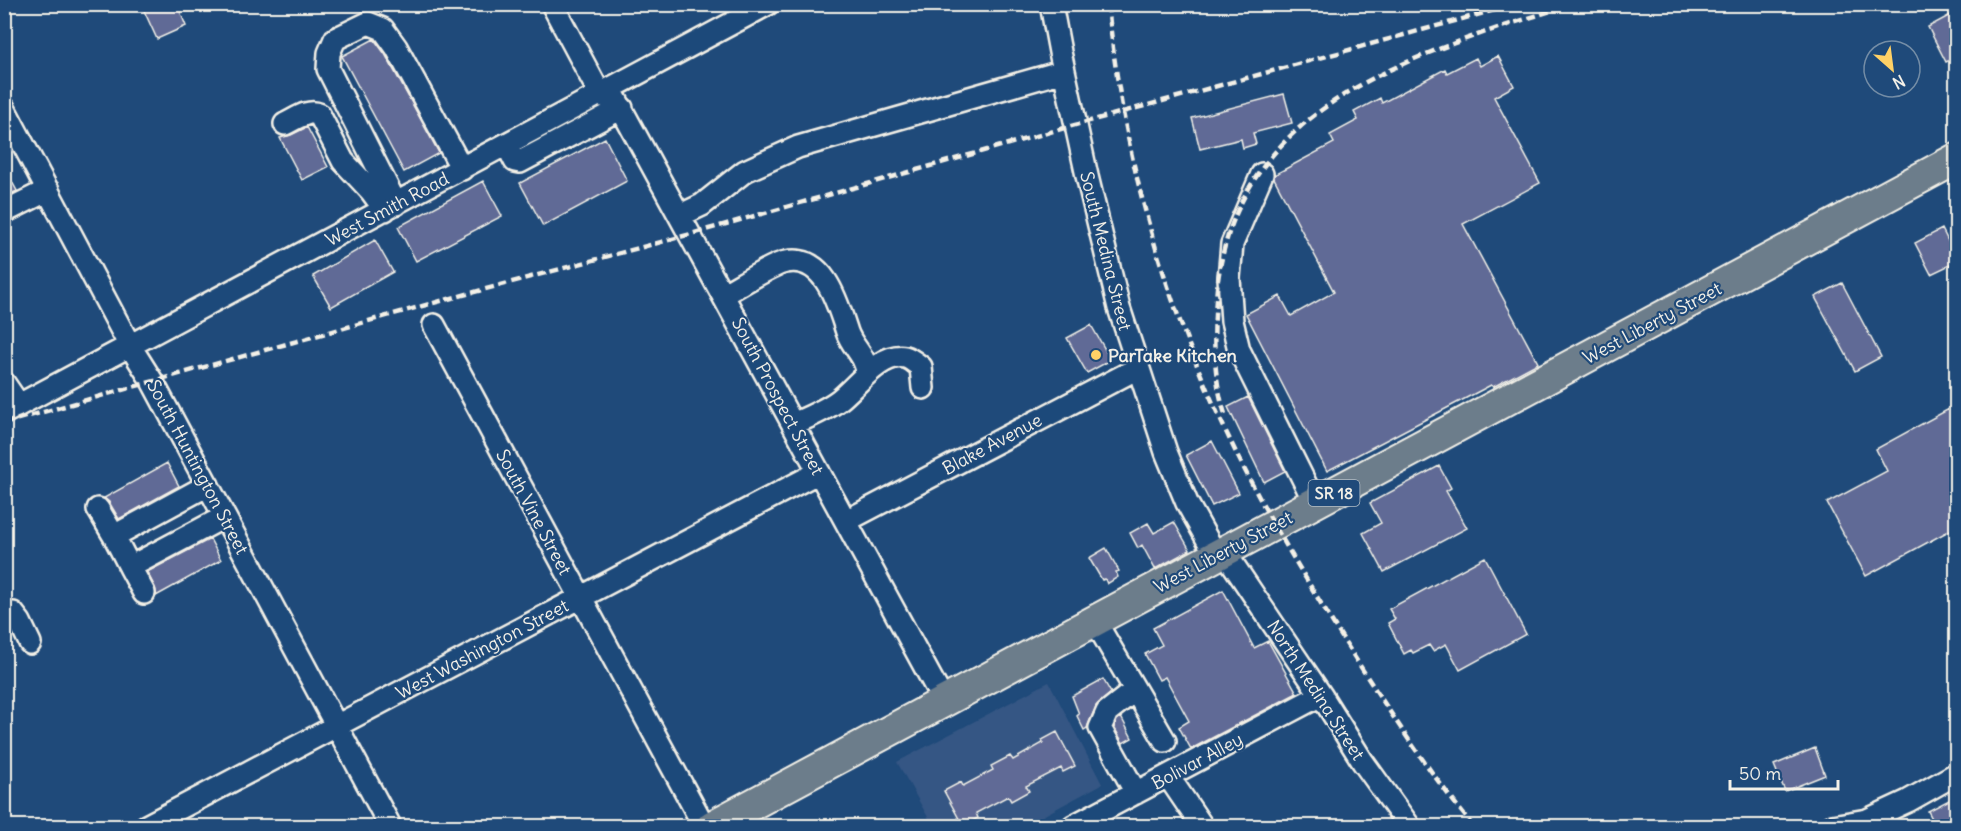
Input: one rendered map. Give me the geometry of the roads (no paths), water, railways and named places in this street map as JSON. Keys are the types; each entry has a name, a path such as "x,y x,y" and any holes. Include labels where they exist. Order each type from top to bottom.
{"highway":[{"name":"West Liberty Street","path":"713,826 1956,159"}],"street":[{"name":"South Prospect Street","path":"552,4 611,102 653,165 944,702"},
{"name":"West Smith Road","path":"12,409 462,169 507,146 611,102 768,4"},
{"name":"South Medina Street","path":"1051,4 1096,218 1119,308 1167,452 1187,503 1220,553"},
{"path":"391,207 328,69 329,53 335,39 368,23 383,29 396,47 462,169"},
{"path":"681,215 702,205 746,171 798,147 1064,71"},
{"name":"South Huntington Street","path":"4,108 390,826"},
{"path":"285,124 312,111 319,114 343,161 371,191 391,207"},
{"path":"1263,174 1232,244 1229,278 1232,321 1239,350 1315,503"},
{"path":"4,212 48,190"},
{"path":"724,294 785,262 800,262 811,266 826,280 840,306 848,335 867,364 867,373"},
{"name":"South Vine Street","path":"434,325 704,826"},
{"path":"794,424 840,399 867,373 891,359 905,357 921,367 923,388"},
{"name":"Blake Avenue","path":"846,521 1138,368"},
{"path":"4,383 12,409"},
{"name":"West Washington Street","path":"146,826 819,472"},
{"path":"114,536 208,485"},
{"path":"98,509 144,593"},
{"path":"130,567 224,517"},
{"name":"North Medina Street","path":"1220,553 1321,695 1363,762 1409,826"},
{"path":"4,613 14,613 30,643"},
{"path":"1095,621 1165,741"},
{"path":"1135,690 1107,712 1100,728 1136,793"},
{"name":"Bolivar Alley","path":"1073,826 1321,695"},
{"path":"1832,826 1867,820 1908,801 1956,774"},
{"path":"1168,776 1202,826"}],"railway":[{"path":"1108,4 1126,129 1140,190 1176,311 1224,427 1271,520 1333,623 1417,752 1473,826"},
{"path":"4,423 1517,4"},
{"path":"1225,414 1218,383 1215,352 1217,288 1232,224 1260,171 1299,128 1346,94 1399,66 1456,43 1573,4"}],"place":[{"name":"ParTake Kitchen","path":"1096,355"}]}
